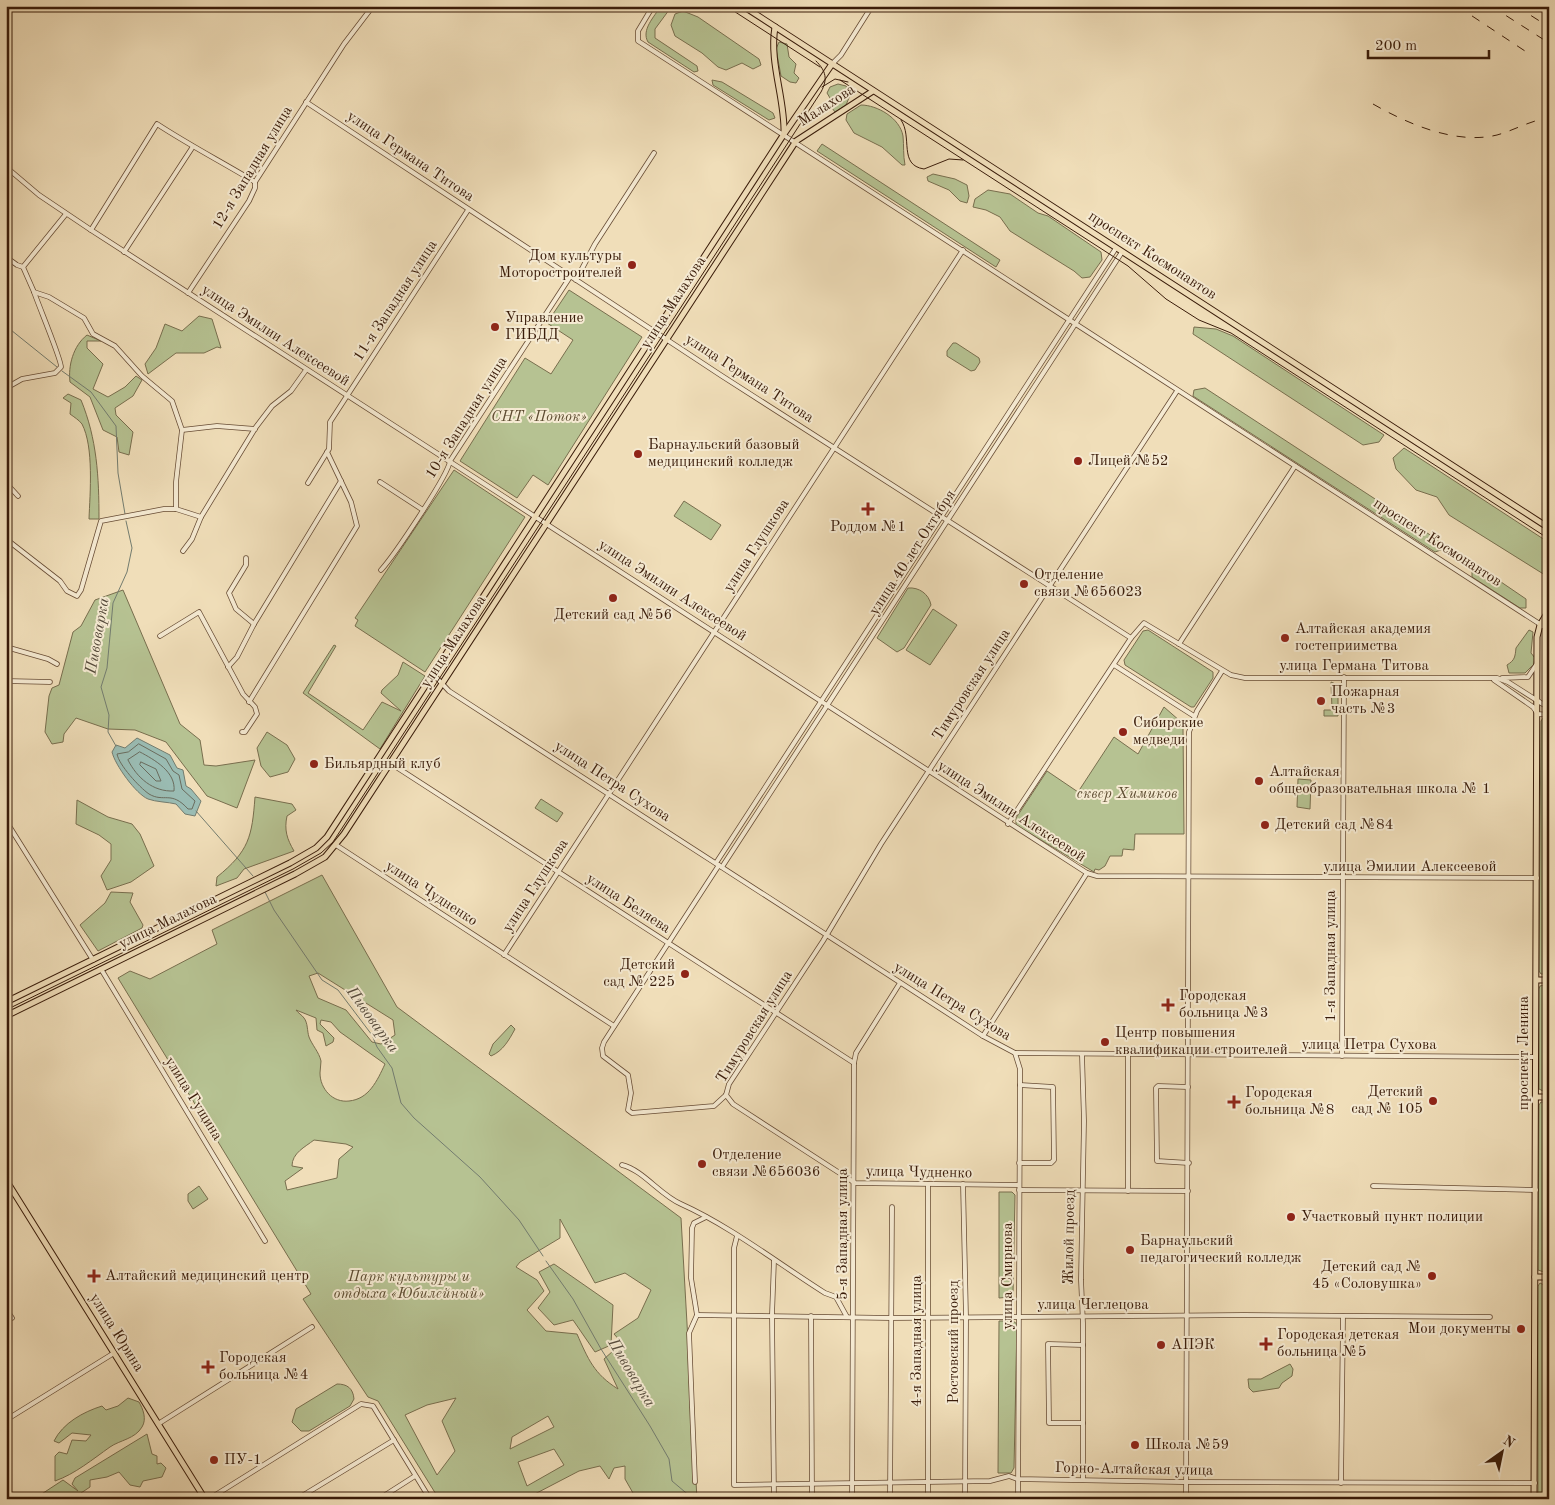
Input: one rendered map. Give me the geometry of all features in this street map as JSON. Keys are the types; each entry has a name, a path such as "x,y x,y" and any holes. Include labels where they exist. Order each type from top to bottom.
{"main road":[{"name":"проспект Космонавтов","path":"743,6 1549,528"},
{"path":"775,27 773,44 784,113 784,134"},
{"name":"Малахова","path":"784,134 832,64"},
{"name":"Малахова","path":"796,142 873,91"},
{"name":"улица Малахова","path":"6,1002 290,863 322,843 784,134"},
{"name":"улица Малахова","path":"6,1016 295,874 325,857 336,845 796,142"},
{"name":"проспект Ленина","path":"1534,1499 1537,637 1540,624 1549,610"},
{"path":"1537,980 1549,980"},
{"path":"1536,1097 1549,1097"},
{"name":"улица Юрина","path":"6,1180 207,1499"},
{"path":"1535,1277 1549,1277"}],"street":[{"name":"12-я Западная улица","path":"188,293 249,201 255,188 255,182 306,102 344,44 372,6"},
{"name":"проспект Космонавтов","path":"653,6 638,31 638,41 1549,630"},
{"path":"832,64 841,56 872,6"},
{"path":"1543,6 1549,11"},
{"name":"улица Германа Титова","path":"306,102 414,171 468,210 570,277 1131,638"},
{"path":"90,230 157,124 192,148 214,157 255,182"},
{"path":"124,252 192,148"},
{"path":"576,280 595,244 654,153"},
{"name":"улица Эмилии Алексеевой","path":"6,167 66,214 90,230 536,516 1008,824 1087,873 1097,876 1189,878 1537,878"},
{"name":"11-я Западная улица","path":"308,483 331,444 330,422 468,210"},
{"path":"23,267 66,214"},
{"name":"улица 40 лет Октября","path":"726,1095 714,1106 632,1113 628,1110 632,1093 628,1075 603,1056 601,1052 604,1042 719,865 821,702 1116,248"},
{"name":"улица Глушкова","path":"504,955 963,250"},
{"name":"улица 40 лет Октября","path":"719,865 828,706 1122,252"},
{"path":"6,257 23,267 49,335 61,360 61,367 55,373 22,379 7,386 6,394"},
{"name":"10-я Западная улица","path":"381,570 423,510 448,469 450,461 570,277"},
{"path":"34,292 49,298 84,318 93,334 115,346 142,376 172,401 182,430 176,482 176,509"},
{"path":"183,551 192,539 201,518 255,429 272,406 291,391 306,370"},
{"name":"Тимуровская улица","path":"726,1095 729,1084 826,934 854,886 1177,391"},
{"path":"182,430 217,426 255,429"},
{"path":"250,702 357,526 351,502 328,452"},
{"path":"1178,644 1295,466"},
{"path":"228,667 237,657 254,624 342,481"},
{"path":"6,482 18,496"},
{"path":"380,482 423,510"},
{"path":"6,539 60,581 71,594 76,596 81,590 101,521 176,509 201,518"},
{"path":"246,558 246,565 229,593 236,609 254,624"},
{"path":"160,636 199,612 243,694 257,714 246,732 242,732"},
{"name":"улица Германа Титова","path":"1114,665 1131,638 1144,623 1222,672 1245,678 1528,677 1533,673 1538,658"},
{"path":"6,647 48,659 57,664"},
{"path":"1008,824 1114,665 1194,716"},
{"path":"1186,1499 1189,1163 1189,732 1194,716 1222,672"},
{"name":"улица Петра Сухова","path":"433,674 443,682 449,691 983,1036 1016,1053 1536,1057"},
{"name":"1-я Западная улица","path":"1342,1056 1344,677"},
{"path":"1487,678 1496,681 1533,707 1538,714 1549,714"},
{"path":"1497,678 1508,682 1549,708"},
{"path":"6,681 50,682"},
{"name":"улица Беляева","path":"390,763 854,1064"},
{"path":"6,821 93,960"},
{"name":"улица Чудненко","path":"336,845 614,1026"},
{"path":"983,1036 1087,873"},
{"name":"улица Гущина","path":"101,969 265,1241"},
{"name":"5-я Западная улица","path":"852,1499 855,1183 854,1064 856,1053 900,982"},
{"name":"улица Смирнова","path":"1016,1053 1020,1069 1018,1499"},
{"name":"Жилой проезд","path":"1082,1054 1084,1121 1082,1190 1083,1480"},
{"path":"1128,1055 1128,1191"},
{"path":"1019,1163 1051,1163 1054,1160 1053,1086 1020,1086"},
{"path":"1188,1087 1158,1086 1156,1088 1156,1161 1189,1163"},
{"name":"улица Чудненко","path":"726,1095 733,1104 855,1183 963,1184 1082,1190 1188,1191"},
{"path":"622,1164 632,1167 655,1187 737,1236 825,1293 836,1297 847,1317"},
{"name":"4-я Западная улица","path":"928,1184 928,1499"},
{"name":"Ростовский проезд","path":"963,1184 966,1317 965,1499"},
{"path":"1373,1186 1536,1190"},
{"path":"890,1499 892,1207"},
{"path":"695,1482 689,1333 697,1315 692,1278 692,1228 694,1223 706,1217"},
{"path":"734,1315 734,1248 737,1236"},
{"path":"774,1260 772,1315 774,1499"},
{"path":"6,1309 12,1318 6,1321"},
{"name":"улица Чеглецова","path":"697,1315 891,1318 1020,1315 1490,1317"},
{"name":"Горно-Алтайская улица","path":"734,1315 734,1485 990,1481 1009,1476 1018,1479 1186,1482 1534,1483"},
{"path":"812,1316 812,1499"},
{"path":"1341,1483 1343,1316"},
{"path":"158,1424 312,1328"},
{"path":"1083,1345 1048,1344 1049,1422 1083,1423"},
{"path":"6,1420 114,1354"},
{"path":"207,1499 361,1404 373,1406 430,1499"},
{"path":"297,1499 394,1440"},
{"path":"379,1499 415,1476"}],"green space":[{"path":"661,6 672,6 655,29 655,38 697,66 698,71 694,72 648,42 646,37 647,28"},
{"path":"683,11 698,17 759,59 761,65 753,69 742,63 726,70 718,67 702,53 675,36 671,25 675,14"},
{"path":"779,42 787,44 789,57 796,64 794,73 799,78 796,83 790,82 781,76 776,49"},
{"path":"712,80 722,82 773,113 775,118 769,120 713,85"},
{"path":"838,84 846,86 851,93 846,105 835,112 829,104 830,98 827,93 830,87"},
{"path":"861,105 874,107 893,118 903,136 905,165 902,165 882,147 854,133 846,120 847,114"},
{"path":"822,144 1000,260 996,267 817,151"},
{"path":"933,174 955,179 967,185 969,196 967,203 960,201 949,190 928,181 927,177"},
{"path":"988,190 1010,194 1038,213 1048,216 1101,252 1102,260 1090,277 1082,278 1010,231 1000,217 986,210 973,207 975,199"},
{"name":"СНТ «Поток»","path":"569,290 642,337 548,485 533,475 517,498 460,461 525,358 551,374 573,340 547,323"},
{"path":"199,316 212,319 221,348 217,347 204,353 176,353 148,374 145,364 156,348 165,324 182,331"},
{"path":"1194,327 1216,329 1233,336 1384,435 1379,442 1363,445 1193,334"},
{"path":"87,335 101,341 87,341 87,348 103,364 93,389 108,397 125,387 136,376 142,380 133,396 115,408 116,415 133,432 129,455 119,452 117,437 103,430 90,397 70,382 72,357 78,345"},
{"path":"953,343 979,358 980,362 975,370 971,371 947,356 947,351"},
{"path":"1205,388 1441,542 1444,549 1435,552 1193,396 1194,390"},
{"path":"68,394 81,400 91,429 98,473 99,519 89,519 90,457 88,445 82,424 70,414 71,403 63,398"},
{"path":"1404,448 1548,542 1545,554 1549,557 1549,575 1545,575 1449,515 1437,497 1416,490 1396,469 1393,458"},
{"path":"454,470 525,517 425,672 355,626 358,620 355,618"},
{"path":"684,501 721,525 711,540 674,516"},
{"path":"1479,567 1526,599 1526,608 1520,608 1472,577 1472,571"},
{"path":"908,588 923,592 931,605 904,648 897,652 877,638"},
{"path":"123,590 180,724 200,740 204,765 216,766 255,760 237,808 207,796 166,742 135,730 108,729 76,718 64,734 63,742 52,744 45,732 49,696 52,688 59,685 73,632 81,626 95,600"},
{"path":"933,609 957,625 930,665 906,650"},
{"path":"1148,630 1213,672 1213,678 1194,707 1191,707 1125,665 1124,660 1143,631"},
{"path":"1529,630 1533,632 1531,653 1535,658 1534,664 1525,673 1509,673 1507,665 1513,660 1516,648"},
{"path":"334,645 336,646 308,693 363,730 382,702 401,711 381,693 398,675 403,662 425,676 380,749 303,693"},
{"path":"1331,682 1338,685 1338,716 1324,716 1324,710 1332,710"},
{"name":"сквер Химиков","path":"1164,707 1180,721 1183,727 1184,834 1135,834 1134,850 1123,849 1122,856 1110,856 1105,866 1099,870 1095,869 1094,872 1016,825 1016,818 1047,771 1078,792 1114,737 1138,754"},
{"path":"1543,718 1549,721 1547,971 1545,974 1541,974 1539,971 1541,721"},
{"path":"267,732 287,745 295,759 288,772 270,777 261,766 257,748"},
{"path":"1298,779 1311,780 1310,809 1297,807"},
{"path":"255,797 292,804 296,810 287,816 286,830 294,851 244,869 237,878 216,886 217,877 236,859 247,842 252,823"},
{"path":"541,799 563,813 557,822 535,808"},
{"path":"77,800 108,817 132,824 140,834 154,866 131,882 107,890 101,876 111,860 111,844 99,835 76,824"},
{"name":"Парк культуры и отдыха «Юбилейный»","path":"322,875 397,1007 681,1218 697,1499 625,1499 633,1493 625,1479 625,1466 614,1468 609,1479 600,1466 579,1471 531,1496 534,1499 439,1499 378,1401 368,1397 303,1299 311,1294 118,978 130,971 150,979 217,944 212,930","holes":["318,973 393,1020 395,1035 381,1044 372,1042 346,1010 318,998 309,976","296,1010 316,1018 317,1030 323,1033 326,1046 333,1042 334,1038 320,1024 321,1020 331,1022 340,1032 385,1064 372,1088 362,1097 356,1100 343,1101 328,1094 322,1084 320,1073 321,1061 309,1037 307,1025 303,1017","314,1140 346,1144 353,1147 339,1159 337,1178 287,1190 285,1181 303,1168 292,1166 294,1157","560,1219 595,1283 625,1273 651,1290 638,1318 614,1334 622,1343 604,1359 618,1389 597,1372 577,1334 546,1331 527,1310 544,1291 537,1280 516,1267 520,1262 560,1238","456,1398 442,1421 455,1451 437,1475 405,1415 427,1405","548,1416 554,1427 510,1449 512,1437","554,1449 564,1465 527,1486 518,1462"]},
{"path":"111,892 133,893 130,902 143,925 142,928 98,951 80,925 105,903"},
{"path":"1544,985 1547,989 1547,1088 1545,1092 1539,1089 1539,989 1540,986"},
{"path":"511,1025 515,1029 508,1041 499,1051 491,1056 489,1054 493,1044"},
{"path":"1541,1102 1545,1102 1547,1105 1546,1269 1544,1272 1538,1270 1539,1105"},
{"path":"199,1186 208,1199 193,1209 188,1201 188,1194"},
{"path":"999,1192 1012,1192 1015,1195 1013,1294 1010,1297 999,1298"},
{"path":"554,1264 613,1305 611,1345 595,1352 573,1320 554,1325 538,1308 550,1292 539,1272"},
{"path":"1540,1283 1546,1286 1546,1499 1538,1499 1538,1286"},
{"path":"999,1321 1013,1321 1017,1324 1014,1468 1011,1473 998,1473"},
{"path":"1290,1364 1293,1369 1292,1376 1282,1383 1279,1388 1253,1392 1249,1388 1248,1379 1261,1379"},
{"path":"337,1384 351,1389 354,1399 350,1406 309,1431 301,1431 292,1422 296,1409"},
{"path":"128,1398 139,1402 143,1411 144,1421 139,1431 110,1447 77,1470 55,1481 55,1456 59,1452 67,1454 72,1440 86,1441 91,1435 72,1433 59,1443 54,1441 63,1429 74,1419 88,1411 102,1406 106,1410 118,1406"},
{"path":"147,1434 152,1454 157,1456 157,1464 161,1463 166,1468 162,1477 143,1481 140,1487 130,1485 119,1472 107,1477 90,1480 90,1487 81,1493 85,1499 34,1499 63,1480 78,1491 72,1484 75,1478"}],"water":[{"path":"137,738 170,755 177,768 183,770 186,786 201,801 195,816 185,814 176,804 148,799 127,779 112,752 116,745 125,748"}],"waterway":[{"name":"Пивоварка","path":"6,326 57,367"},
{"name":"Пивоварка","path":"62,371 91,392 116,426 118,473 125,514"},
{"name":"Пивоварка","path":"116,746 108,732 109,715 101,687 107,668 113,603 127,572 132,548 126,521"},
{"name":"Пивоварка","path":"196,811 253,876"},
{"name":"Пивоварка","path":"264,890 274,910 322,980 338,990 372,1035 377,1047 392,1068 401,1103 414,1118 480,1177 519,1220 543,1256"},
{"name":"Пивоварка","path":"546,1261 573,1299 601,1349 669,1459 672,1481 691,1497"}],"tram line":[{"path":"726,6 820,67"},
{"path":"6,1010 293,869 321,853 333,842 821,92 825,83 825,75 816,61"},
{"path":"822,87 835,79 848,82"},
{"path":"840,80 1128,266 1166,299 1199,320 1231,333 1549,539"},
{"path":"901,120 906,134 908,156 916,166 924,169 949,159 963,160"}],"railway":[{"path":"1457,6 1528,53"},
{"path":"1491,6 1549,43"},
{"path":"1516,6 1549,27"},
{"path":"1534,6 1549,16"},
{"path":"1373,104 1401,119 1433,131 1465,137 1497,135 1549,118"}],"place":[{"name":"Дом культуры Моторостроителей","path":"632,265"},
{"name":"Управление ГИБДД","path":"495,327"},
{"name":"Барнаульский базовый медицинский колледж","path":"638,454"},
{"name":"Лицей №52","path":"1078,461"},
{"name":"Роддом №1","path":"868,509"},
{"name":"Отделение связи №656023","path":"1024,584"},
{"name":"Детский сад №56","path":"613,598"},
{"name":"Алтайская академия гостеприимства","path":"1285,638"},
{"name":"Пожарная часть №3","path":"1321,701"},
{"name":"Сибирские медведи","path":"1123,732"},
{"name":"Бильярдный клуб","path":"314,764"},
{"name":"Алтайская общеобразовательная школа № 1","path":"1259,781"},
{"name":"Детский сад №84","path":"1265,825"},
{"name":"Детский сад № 225","path":"685,974"},
{"name":"Городская больница №3","path":"1168,1005"},
{"name":"Центр повышения квалификации строителей","path":"1105,1042"},
{"name":"Детский сад № 105","path":"1433,1101"},
{"name":"Городская больница №8","path":"1234,1102"},
{"name":"Отделение связи №656036","path":"702,1164"},
{"name":"Участковый пункт полиции","path":"1291,1217"},
{"name":"Барнаульский педагогический колледж","path":"1130,1250"},
{"name":"Алтайский медицинский центр","path":"94,1276"},
{"name":"Детский сад № 45 «Соловушка»","path":"1432,1276"},
{"name":"Мои документы","path":"1521,1329"},
{"name":"Городская детская больница №5","path":"1266,1344"},
{"name":"АПЭК","path":"1161,1345"},
{"name":"Городская больница №4","path":"208,1367"},
{"name":"Школа №59","path":"1135,1445"},
{"name":"ПУ-1","path":"214,1460"}]}
